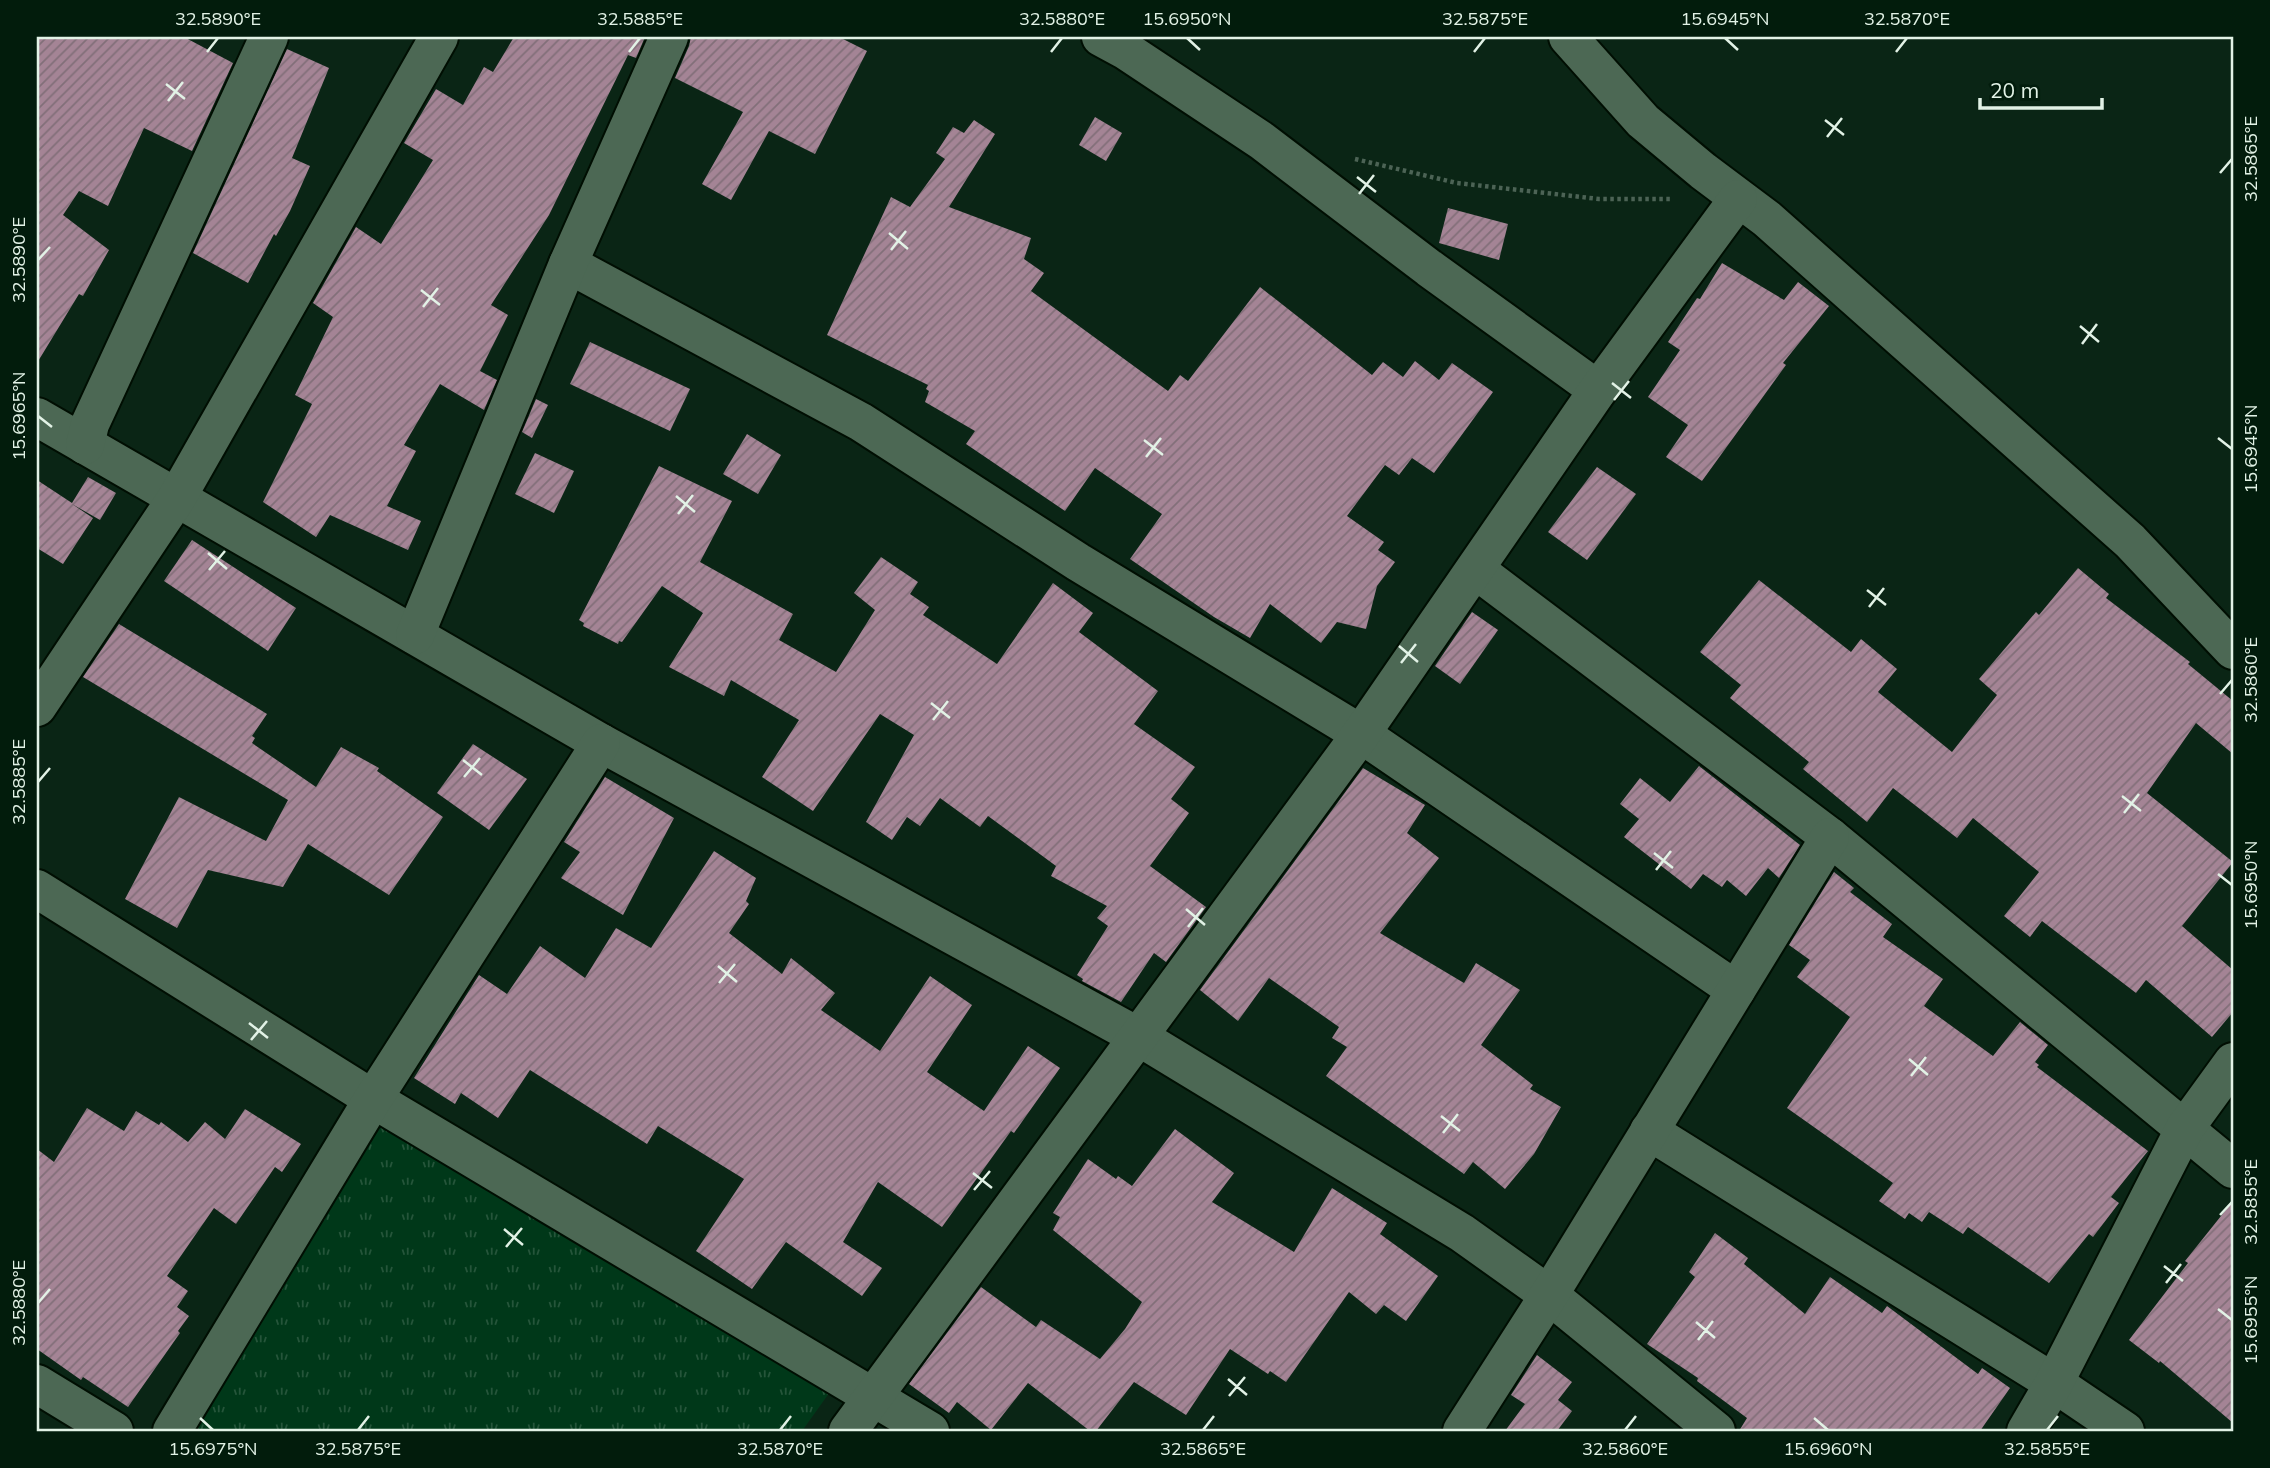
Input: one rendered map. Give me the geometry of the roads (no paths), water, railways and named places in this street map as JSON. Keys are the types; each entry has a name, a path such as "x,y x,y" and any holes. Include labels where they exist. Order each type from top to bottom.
{"street":[{"path":"85,445 90,424 269,37"},
{"path":"37,707 176,499 439,37"},
{"path":"415,635 568,264 669,37"},
{"path":"1101,37 1253,135 1429,268 1598,390"},
{"path":"1568,37 1643,121 1738,200 1767,219 2130,541 2233,650"},
{"path":"848,1431 1361,734 1598,390 1738,200"},
{"path":"568,264 861,422 1078,562 1361,734 1736,990"},
{"path":"37,417 601,743 1139,1037 1462,1233 1549,1295 1716,1431"},
{"path":"1476,570 1830,837 2233,1169"},
{"path":"172,1431 373,1098 601,743"},
{"path":"1462,1431 1549,1295 1830,837"},
{"path":"37,889 373,1098 930,1431"},
{"path":"2026,1431 2054,1383 2185,1128 2233,1062"},
{"path":"1649,1131 2054,1383 2125,1431"},
{"path":"37,1384 114,1431"}]}
